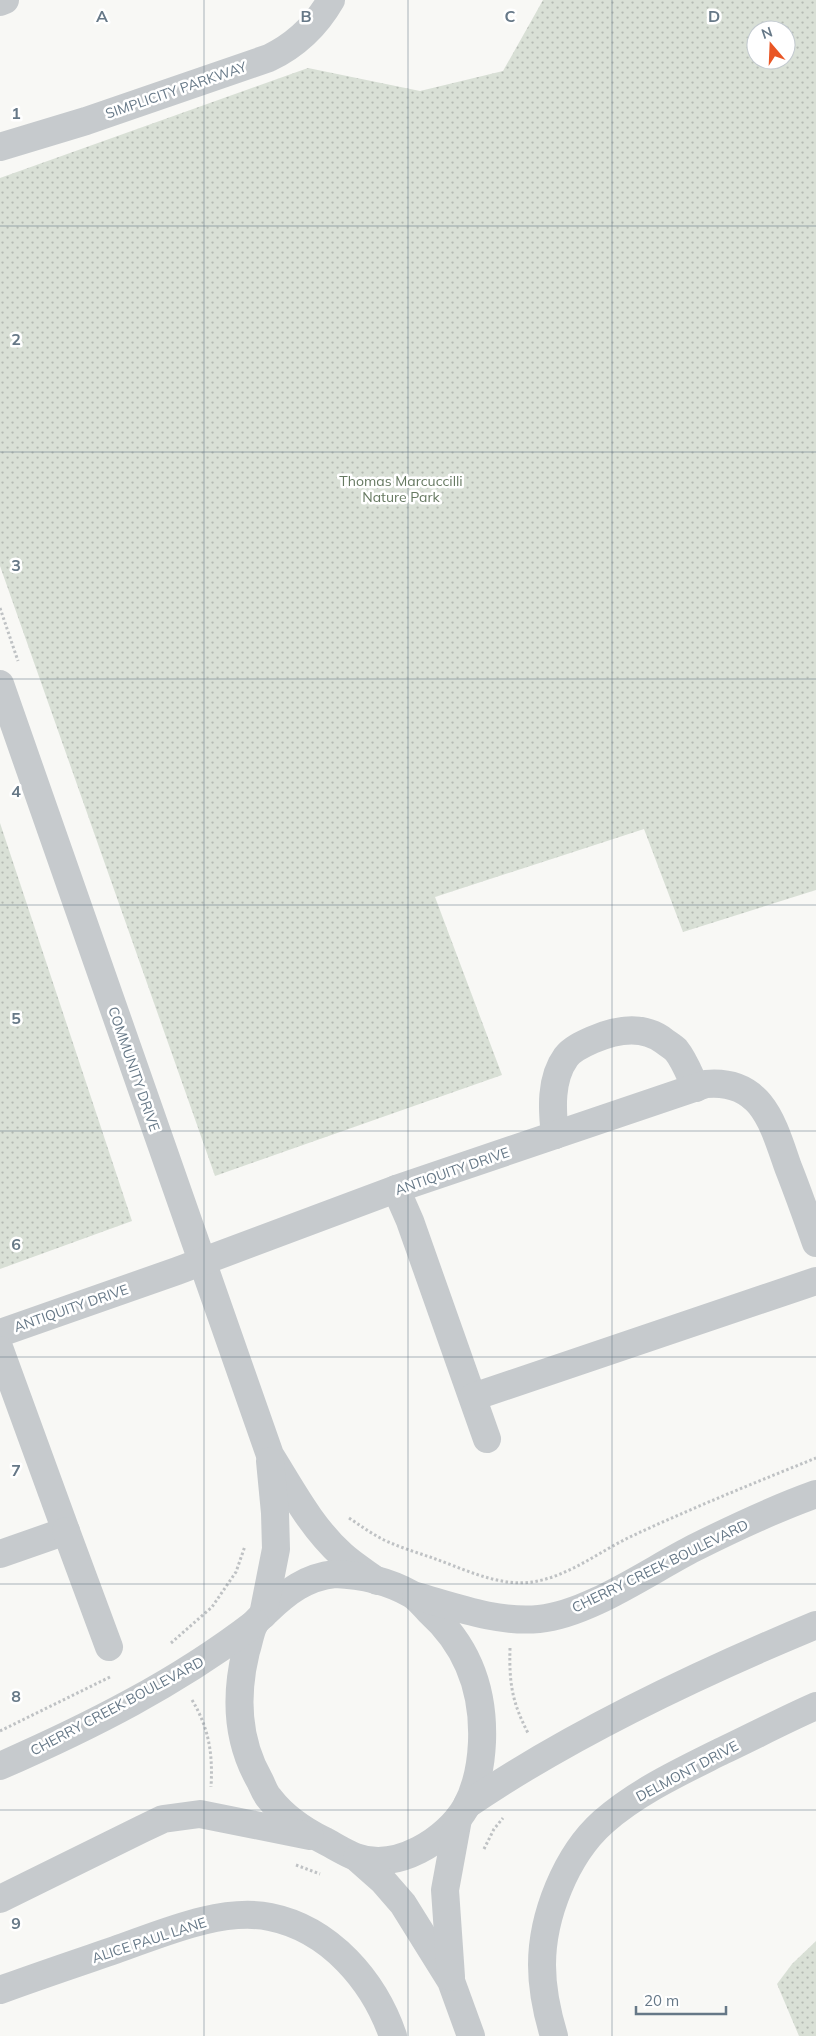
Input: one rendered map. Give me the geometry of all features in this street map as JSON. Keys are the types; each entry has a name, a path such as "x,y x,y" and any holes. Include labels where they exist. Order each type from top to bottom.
{"street":[{"path":"0,2 6,0"},
{"name":"SIMPLICITY PARKWAY","path":"0,147 86,121 269,58 300,40 313,26 330,0"},
{"name":"COMMUNITY DRIVE","path":"0,684 270,1455 312,1522 344,1557 377,1581"},
{"path":"555,1135 552,1105 557,1078 566,1057 581,1045 603,1036 623,1030 642,1031 660,1038 676,1050 696,1088"},
{"name":"ANTIQUITY DRIVE","path":"0,1333 201,1262 396,1189 706,1084 716,1083 736,1086 753,1097 768,1114 816,1243"},
{"path":"396,1189 410,1221 488,1439"},
{"path":"473,1398 816,1281"},
{"path":"0,1350 109,1647"},
{"name":"COMMUNITY DRIVE","path":"270,1455 276,1549 259,1619 244,1660 239,1698 240,1723 245,1746 254,1771 269,1799 303,1830 357,1858 383,1881 403,1904 451,1982 471,2036"},
{"name":"CHERRY CREEK BOULEVARD","path":"412,1595 513,1620 540,1619 563,1614 611,1593 693,1548 816,1494"},
{"path":"0,1554 66,1531"},
{"name":"COMMUNITY DRIVE","path":"259,1619 291,1589 321,1575 352,1574 377,1581 412,1595 440,1621 462,1653 473,1674 480,1695 483,1720 481,1757 473,1793 463,1812 445,1890 451,1982"},
{"name":"CHERRY CREEK BOULEVARD","path":"0,1766 64,1737 178,1677 218,1652 259,1619"},
{"path":"463,1812 507,1778 620,1715 816,1625"},
{"name":"DELMONT DRIVE","path":"554,2036 544,1991 542,1964 547,1924 556,1892 573,1858 602,1824 625,1804 705,1760 816,1706"},
{"name":"COMMUNITY DRIVE","path":"357,1858 376,1860 408,1855 430,1845 463,1812"},
{"path":"0,1900 142,1829 163,1820 182,1815 208,1814 317,1837"},
{"name":"ALICE PAUL LANE","path":"0,1990 186,1925 232,1916 270,1917 300,1928 330,1946 363,1977 382,2007 393,2036"}],"path":[{"path":"346,1516 365,1530 385,1541 499,1580 530,1582 545,1580 567,1571 623,1540 672,1517 816,1458"},
{"path":"510,1643 509,1677 511,1690 531,1738"},
{"path":"190,1696 208,1735 212,1751 211,1791"},
{"path":"482,1854 494,1829 507,1814"}],"green space":[{"name":"Thomas Marcuccilli Nature Park","path":"543,0 816,0 816,890 683,932 644,829 435,897 502,1075 215,1176 0,566 0,178 308,68 420,91 503,71"},
{"path":"0,823 132,1221 0,1269"},
{"path":"816,1941 816,2036 799,2036 777,1984 792,1964"}]}
